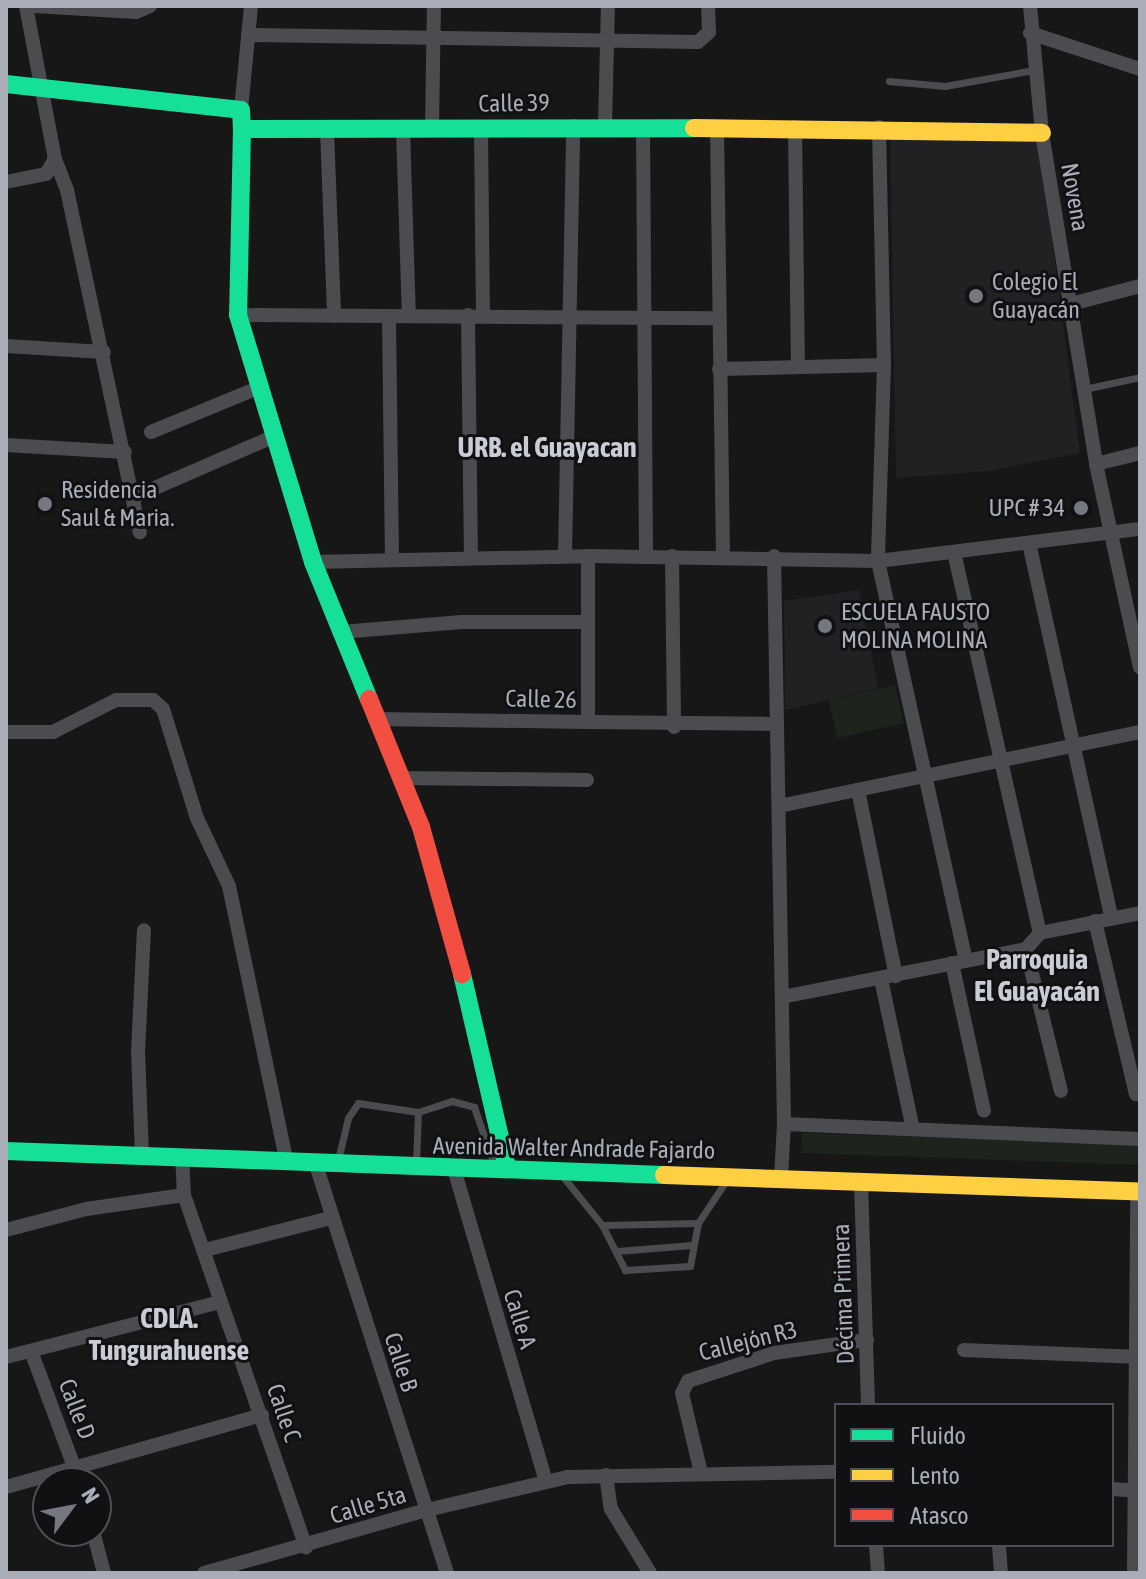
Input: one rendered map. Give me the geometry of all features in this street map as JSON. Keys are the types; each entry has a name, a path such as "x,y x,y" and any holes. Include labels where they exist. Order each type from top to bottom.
{"street":[{"path":"26,6 45,89 55,159 67,190 104,352 140,532"},
{"path":"34,6 136,12 150,6"},
{"path":"251,6 241,119 238,315 313,562 401,778 446,905 501,1167"},
{"path":"432,129 434,6"},
{"path":"605,126 604,44 608,6"},
{"path":"248,35 604,44 698,42 709,32 708,6"},
{"name":"Novena","path":"1030,6 1030,33 1042,133 1096,464 1134,614 1140,667"},
{"path":"1030,33 1140,69"},
{"name":"Calle 39","path":"6,84 327,130 573,126 879,127 1042,133"},
{"path":"565,556 573,126"},
{"path":"643,127 646,556"},
{"path":"717,127 717,318 723,556"},
{"path":"795,127 798,367"},
{"path":"879,127 884,365 878,561 925,778 984,1111"},
{"path":"471,558 481,128"},
{"path":"403,129 409,316"},
{"path":"327,130 334,316"},
{"path":"6,182 46,174 55,159"},
{"path":"1071,304 1140,286"},
{"path":"238,315 717,318"},
{"path":"389,316 392,560"},
{"path":"6,346 104,352"},
{"path":"719,369 884,365"},
{"path":"151,432 260,387"},
{"path":"134,497 275,436"},
{"path":"6,445 125,452"},
{"path":"1096,464 1140,453"},
{"path":"313,562 565,556 774,556 878,561 1112,535 1140,529"},
{"path":"1029,543 1070,748 1111,917"},
{"path":"954,552 1040,933"},
{"name":"Calle 26","path":"375,719 588,722 588,556"},
{"path":"672,556 674,727"},
{"path":"774,556 784,1124 781,1178"},
{"path":"341,632 462,622 588,622"},
{"path":"6,732 53,732 116,700 153,700 163,709 197,818 229,886 287,1163"},
{"path":"588,722 674,727 776,724"},
{"path":"779,806 1140,732"},
{"path":"401,778 587,780"},
{"path":"858,790 913,1129"},
{"path":"782,997 1026,949 1040,933 1140,913"},
{"path":"1095,921 1136,1094"},
{"path":"142,1155 138,1052 144,930"},
{"path":"1026,949 1061,1091"},
{"path":"784,1124 1140,1139"},
{"name":"Avenida Walter Andrade Fajardo","path":"6,1151 182,1156 337,1166 501,1167 1138,1192"},
{"name":"Calle C","path":"182,1156 184,1195 306,1547"},
{"name":"Calle B","path":"316,1165 447,1573"},
{"name":"Calle A","path":"454,1169 546,1481"},
{"name":"Décima Primera","path":"861,1182 868,1403"},
{"path":"1134,1573 1138,1490 1138,1192"},
{"path":"6,1230 86,1209 184,1195"},
{"path":"205,1250 331,1218"},
{"path":"6,1357 220,1302"},
{"name":"Callejón R3","path":"701,1473 682,1393 688,1381 774,1353 867,1340"},
{"path":"964,1350 1138,1357"},
{"name":"Calle D","path":"31,1351 76,1467"},
{"path":"6,1487 75,1464 262,1415"},
{"path":"546,1481 606,1475 834,1472"},
{"path":"606,1475 611,1509 650,1573"},
{"name":"Calle 5ta","path":"204,1573 306,1547 427,1510 546,1481"},
{"path":"1114,1489 1138,1490"},
{"path":"97,1547 104,1573"},
{"path":"876,1547 878,1573"},
{"path":"999,1547 1001,1573"}],"lane":[{"path":"889,81 945,86 1034,70"},
{"path":"1084,389 1140,377"},
{"path":"337,1166 348,1118 358,1103 418,1112 452,1101 474,1107 501,1167"},
{"path":"416,1168 418,1112"},
{"path":"558,1170 602,1225 625,1270 690,1266 698,1223 730,1176"},
{"path":"602,1225 698,1223"},
{"path":"617,1251 692,1245"}],"shaded area":[{"name":"Colegio El Guayacán","path":"890,139 1039,140 1080,453 988,471 896,478"},
{"name":"ESCUELA FAUSTO MOLINA MOLINA","path":"859,590 878,688 785,710 784,601"},
{"path":"895,685 904,723 838,738 829,700"},
{"path":"802,1133 1140,1145 1139,1165 801,1153"}],"traffic: fast":[{"path":"6,84 241,110 242,129 694,128"},
{"path":"242,129 238,315 313,562 369,699"},
{"path":"462,974 507,1167"},
{"path":"6,1151 664,1175"}],"traffic: slow":[{"path":"694,128 1042,133"},
{"path":"664,1175 1140,1192"}],"traffic: jam":[{"path":"369,699 421,827 462,974"}],"place":[{"name":"Colegio El Guayacán","path":"976,296"},
{"name":"Residencia Saul & Maria.","path":"45,504"},
{"name":"UPC # 34","path":"1081,508"},
{"name":"ESCUELA FAUSTO MOLINA MOLINA","path":"825,626"}],"district":[{"name":"URB. el Guayacan","path":"547,447"},
{"name":"Parroquia El Guayacán","path":"1037,975"},
{"name":"CDLA. Tungurahuense","path":"169,1334"}]}
